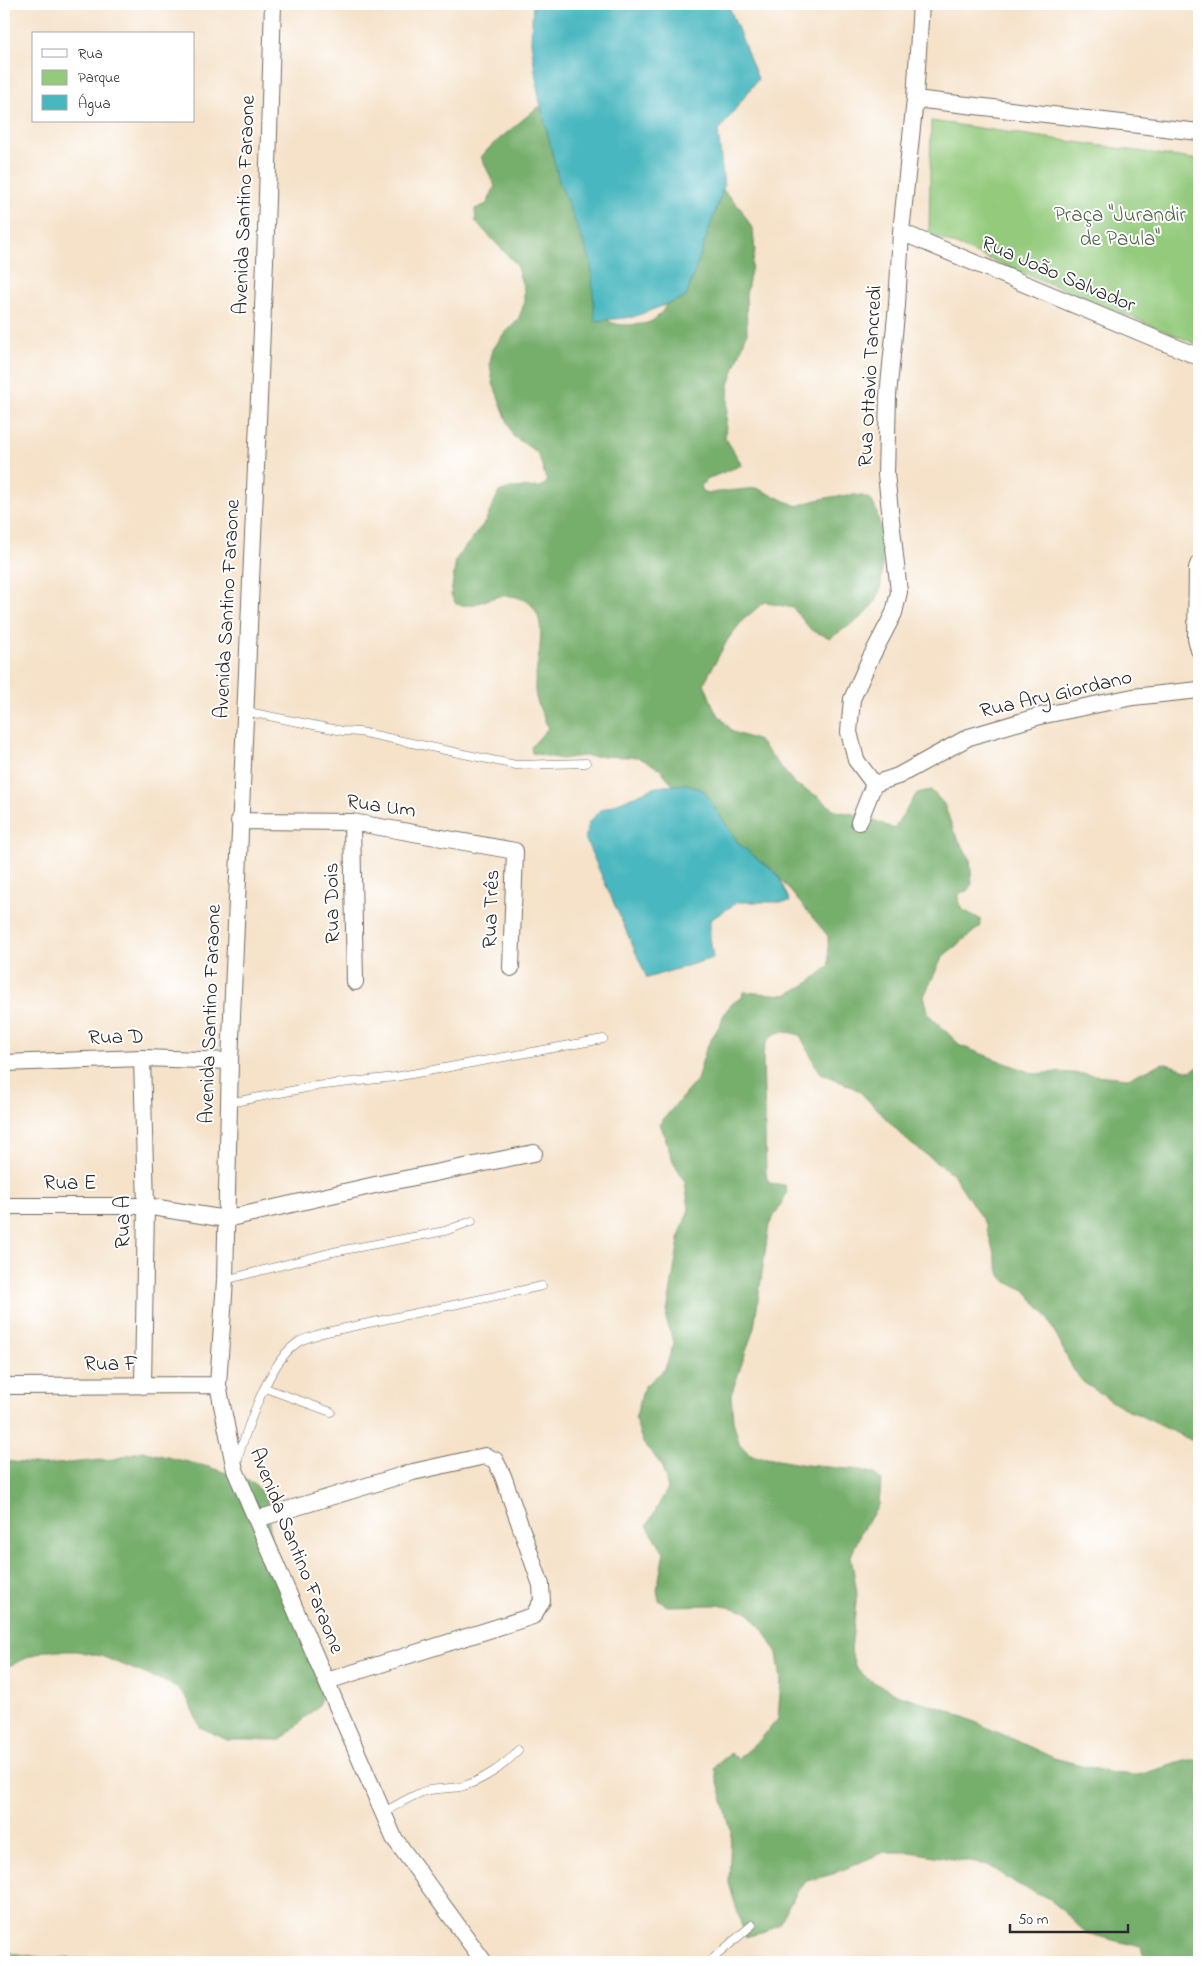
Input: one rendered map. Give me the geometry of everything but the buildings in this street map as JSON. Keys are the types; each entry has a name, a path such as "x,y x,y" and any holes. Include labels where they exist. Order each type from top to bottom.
{"street":[{"name":"Avenida Santino Faraone","path":"273,4 264,271 239,821 230,1061 225,1280 218,1385 235,1470 394,1838 484,1962"},
{"name":"Rua Ottavio Tancredi","path":"874,784 856,760 849,732 852,699 869,660 894,613 899,592 886,474 888,395 897,305 901,232 915,99 921,4"},
{"path":"915,99 1199,132"},
{"name":"Rua João Salvador","path":"901,232 1199,356"},
{"path":"1199,563 1197,568 1196,638 1199,650"},
{"name":"Rua Ary Giordano","path":"874,784 898,776 969,737 1040,716 1133,697 1199,690"},
{"path":"859,822 874,784"},
{"name":"Rua Um","path":"239,821 352,822 515,851"},
{"name":"Rua Dois","path":"352,822 355,982"},
{"name":"Rua Três","path":"512,968 515,851"},
{"name":"Rua D","path":"4,1063 142,1058 230,1061"},
{"name":"Rua A","path":"142,1058 146,1206 143,1386"},
{"path":"226,1219 375,1184 534,1152"},
{"name":"Rua E","path":"4,1206 146,1206 226,1219"},
{"name":"Rua F","path":"4,1386 218,1385"},
{"path":"257,1519 413,1472 485,1456 494,1460 503,1476 541,1585 542,1601 534,1616 327,1681"}],"lane":[{"path":"244,711 343,731 360,732 516,765 586,763"},
{"path":"229,1102 316,1086 410,1074 603,1039"},
{"path":"225,1280 332,1252 445,1231 472,1221"},
{"path":"235,1470 247,1427 264,1388 279,1361 298,1342 322,1334 542,1286"},
{"path":"264,1388 332,1412"},
{"path":"384,1812 423,1792 469,1784 498,1769 518,1750"},
{"path":"709,1962 752,1925"}],"green space":[{"path":"538,107 567,113 602,314 610,322 625,325 646,323 655,319 664,309 673,293 689,253 712,178 741,209 753,230 755,251 746,295 747,333 729,385 725,437 742,465 707,479 701,486 703,491 709,493 756,488 797,506 843,495 861,496 868,498 873,504 877,515 882,544 882,575 878,596 869,610 830,638 811,630 793,608 764,602 743,620 728,639 704,683 715,711 733,732 759,741 795,784 817,796 836,811 865,816 894,829 917,793 931,790 944,804 954,832 970,859 972,884 967,891 960,893 958,899 963,910 980,919 981,926 943,956 924,996 929,1015 961,1046 1034,1074 1059,1072 1128,1078 1163,1063 1190,1071 1199,1067 1199,1444 1116,1404 1083,1382 1073,1369 1046,1315 1025,1290 1007,1282 1000,1275 986,1225 953,1174 910,1143 858,1090 819,1072 800,1035 786,1032 780,1032 771,1036 763,1054 766,1174 769,1183 785,1185 787,1193 769,1225 754,1328 731,1395 733,1420 739,1443 750,1455 806,1465 861,1470 875,1474 881,1481 879,1505 861,1532 851,1556 857,1593 851,1651 855,1666 868,1679 896,1694 951,1711 1054,1758 1112,1773 1138,1775 1188,1760 1199,1760 1199,1962 1145,1962 1141,1947 1086,1933 1050,1899 1019,1885 988,1865 911,1852 884,1852 833,1874 807,1881 797,1891 779,1924 765,1932 745,1937 729,1883 731,1831 714,1767 731,1753 738,1759 759,1741 778,1719 781,1680 777,1653 765,1632 747,1611 718,1605 667,1606 659,1600 657,1590 664,1552 647,1526 668,1488 661,1464 643,1443 635,1419 644,1387 665,1369 674,1343 666,1319 680,1234 689,1209 685,1182 673,1161 660,1123 697,1080 706,1048 724,1015 735,1002 742,998 743,992 786,995 807,984 829,966 828,936 771,868 745,853 689,804 660,769 638,757 582,756 561,759 532,753 531,747 548,728 538,705 535,691 541,636 540,622 535,610 526,601 511,596 497,597 470,605 463,605 456,604 451,595 456,559 485,522 499,492 510,488 541,487 547,482 538,453 513,436 493,383 490,364 492,351 502,336 518,320 524,304 524,290 516,264 476,222 475,209 487,204 495,186 481,157 491,146"},
{"name":"Praça \"Jurandir de Paula\"","path":"931,121 1199,160 1199,345 929,234"},
{"path":"142,1451 209,1467 254,1483 267,1500 271,1539 324,1681 319,1705 281,1740 227,1740 200,1727 187,1698 173,1685 101,1656 77,1651 43,1651 4,1668 4,1461 44,1465 114,1459"},
{"path":"4,1952 46,1958 96,1959 107,1962 4,1962"}],"water":[{"path":"533,4 728,4 758,79 718,132 724,186 686,297 633,317 595,321 591,261 559,181 539,98 531,42"},
{"path":"686,784 703,790 739,844 778,875 790,902 738,902 710,920 713,958 647,978 585,838 589,822 601,810 656,787"}]}
